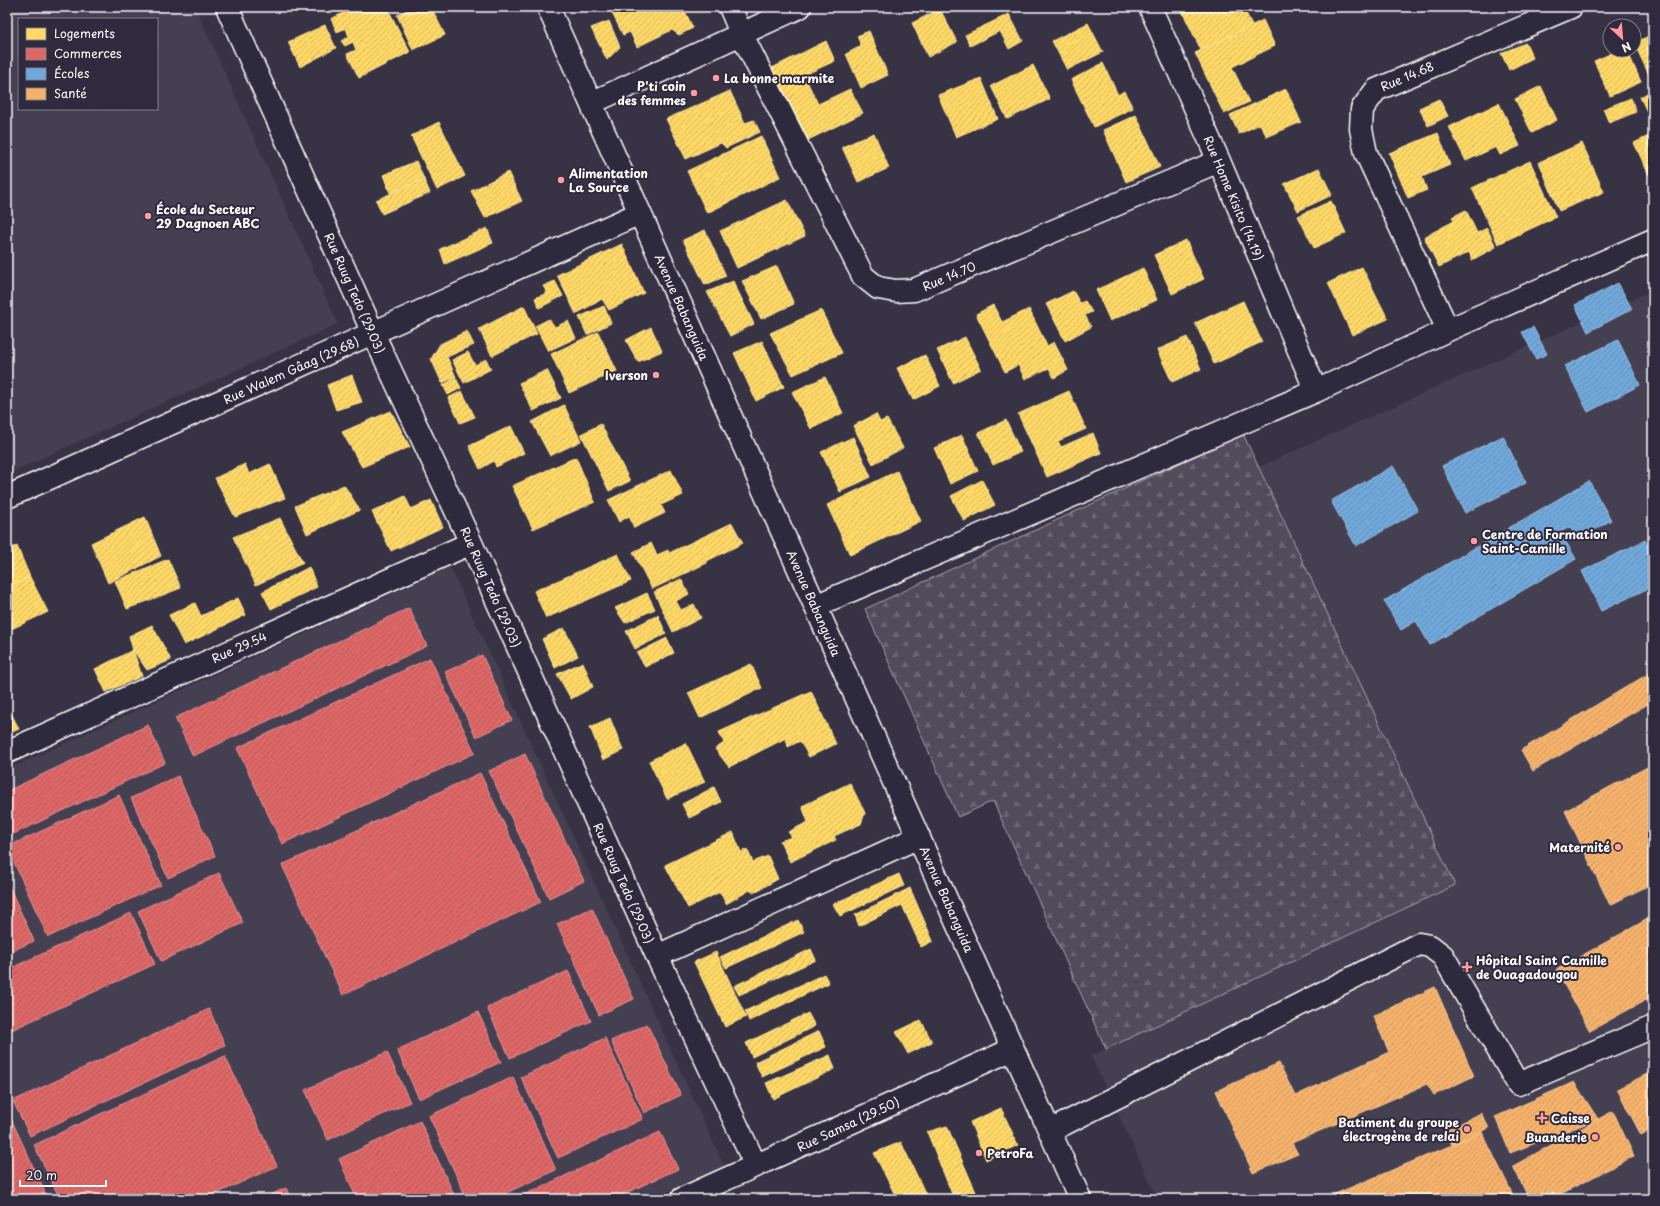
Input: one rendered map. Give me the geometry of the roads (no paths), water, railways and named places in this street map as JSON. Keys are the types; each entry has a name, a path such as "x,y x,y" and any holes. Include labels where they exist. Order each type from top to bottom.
{"street":[{"name":"Rue Ruug Tedo (29.03)","path":"227,7 373,333 471,543 657,956 756,1166"},
{"name":"Avenue Babanguida","path":"548,7 1080,1199"},
{"name":"Rue 14.70","path":"730,7 863,276 878,288 914,290 1219,161"},
{"path":"591,103 800,7"},
{"name":"Rue Home Kisito (14.19)","path":"1150,7 1219,161 1316,391"},
{"name":"Rue 14.68","path":"1448,330 1366,153 1361,129 1362,108 1376,90 1571,7"},
{"name":"Rue Walem Gâag (29.68)","path":"7,497 640,213"},
{"path":"816,606 1316,391 1448,330 1653,240"},
{"name":"Rue 29.54","path":"7,752 471,543"},
{"path":"657,956 919,837"},
{"path":"1050,1131 1419,944 1430,946 1443,956 1518,1084 1653,1026"},
{"name":"Rue Samsa (29.50)","path":"682,1199 1013,1049"}],"place":[{"name":"La bonne marmite","path":"716,78"},
{"name":"P'ti coin des femmes","path":"694,93"},
{"name":"Alimentation La Source","path":"561,180"},
{"name":"École du Secteur 29 Dagnoen ABC","path":"148,216"},
{"name":"Iverson","path":"656,375"},
{"name":"Centre de Formation Saint-Camille","path":"1474,541"},
{"name":"Maternité","path":"1618,847"},
{"name":"Hôpital Saint Camille de Ouagadougou","path":"1467,967"},
{"name":"Caisse","path":"1542,1118"},
{"name":"Batiment du groupe électrogène de relai","path":"1467,1129"},
{"name":"Buanderie","path":"1595,1137"},
{"name":"PetroFa","path":"979,1153"}]}
